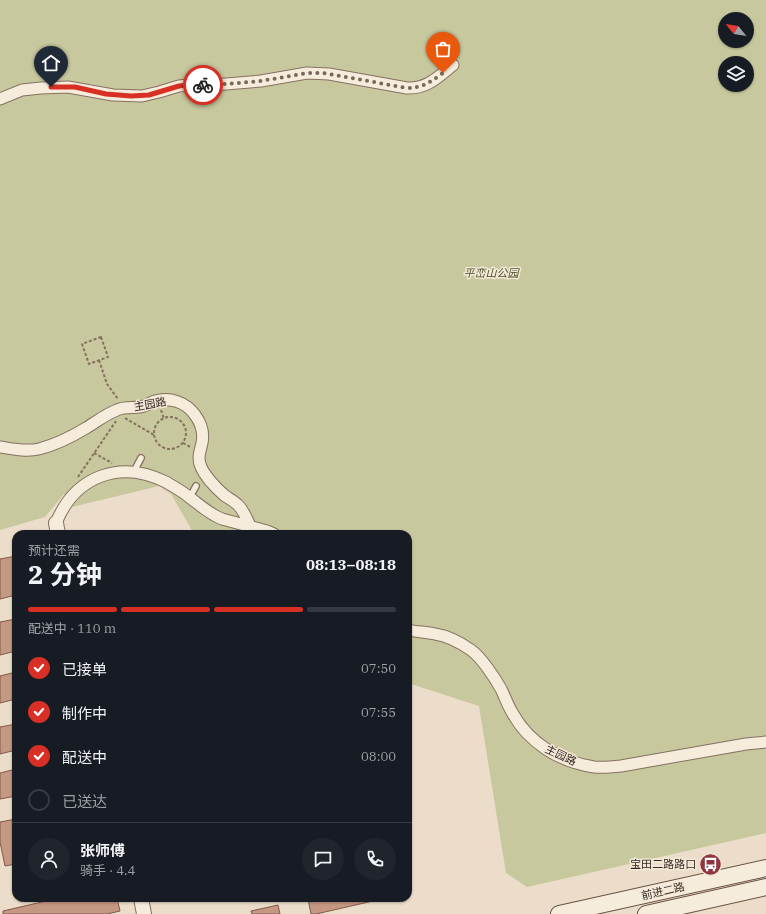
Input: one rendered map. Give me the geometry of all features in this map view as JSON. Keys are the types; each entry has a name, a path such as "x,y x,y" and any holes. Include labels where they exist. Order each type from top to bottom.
{"main road":[{"name":"前进二路","path":"559,914 766,868"},
{"name":"前进二路","path":"646,914 766,887"}],"street":[{"path":"0,99 14,93 31,89 68,87 113,95 142,96 179,86 220,85 261,81 298,74 316,73 414,88 425,85 453,65"},
{"name":"主园路","path":"0,447 24,450 39,449 82,430 116,410 139,407 156,401 173,400 183,404 192,411 199,420 202,431 202,442 198,457 200,466 219,491 238,506 246,516 250,526"},
{"path":"57,529 60,513 65,504 75,492 86,483 109,474 133,472 150,476 175,487 215,516 264,530"},
{"name":"主园路","path":"412,631 441,635 472,651 482,660 500,687 518,723 546,750 570,762 595,767 621,766 746,744 766,742"},
{"path":"141,902 144,914"}],"lane":[{"path":"133,472 141,458"},
{"path":"190,497 196,486"}],"path":[{"path":"101,337 108,357 99,360 89,364 82,344 101,337"},
{"path":"99,360 107,384 124,408"},
{"path":"75,480 120,416 154,435 155,440 161,447 166,449 175,448 183,443 185,439 185,430 181,422 173,418 168,418 157,424 154,435"},
{"path":"94,453 116,466"}],"green space":[{"name":"平峦山公园","path":"0,0 766,0 766,833 527,887 506,873 479,706 412,684 412,530 192,530 171,494 159,486 72,507 64,494 45,517 0,530"}],"building":[{"path":"12,557 12,596 0,599 0,559"},
{"path":"12,620 12,652 0,655 0,622"},
{"path":"12,673 12,700 0,703 0,676"},
{"path":"12,725 12,751 0,754 0,727"},
{"path":"12,770 12,797 0,799 0,773"},
{"path":"12,820 12,865 5,866 0,842 0,822"},
{"path":"42,902 118,902 120,911 107,914 3,914 3,911"},
{"path":"309,902 369,902 316,914 311,914"},
{"path":"278,905 280,914 252,914 251,911"}],"way so far":[{"path":"203,85 261,81 298,74 322,73 414,88 425,85 443,73"}],"place":[{"name":"宝田二路路口","path":"711,864"}],"route":[{"path":"51,87 75,87 106,94 142,96 179,86 203,85"}]}
